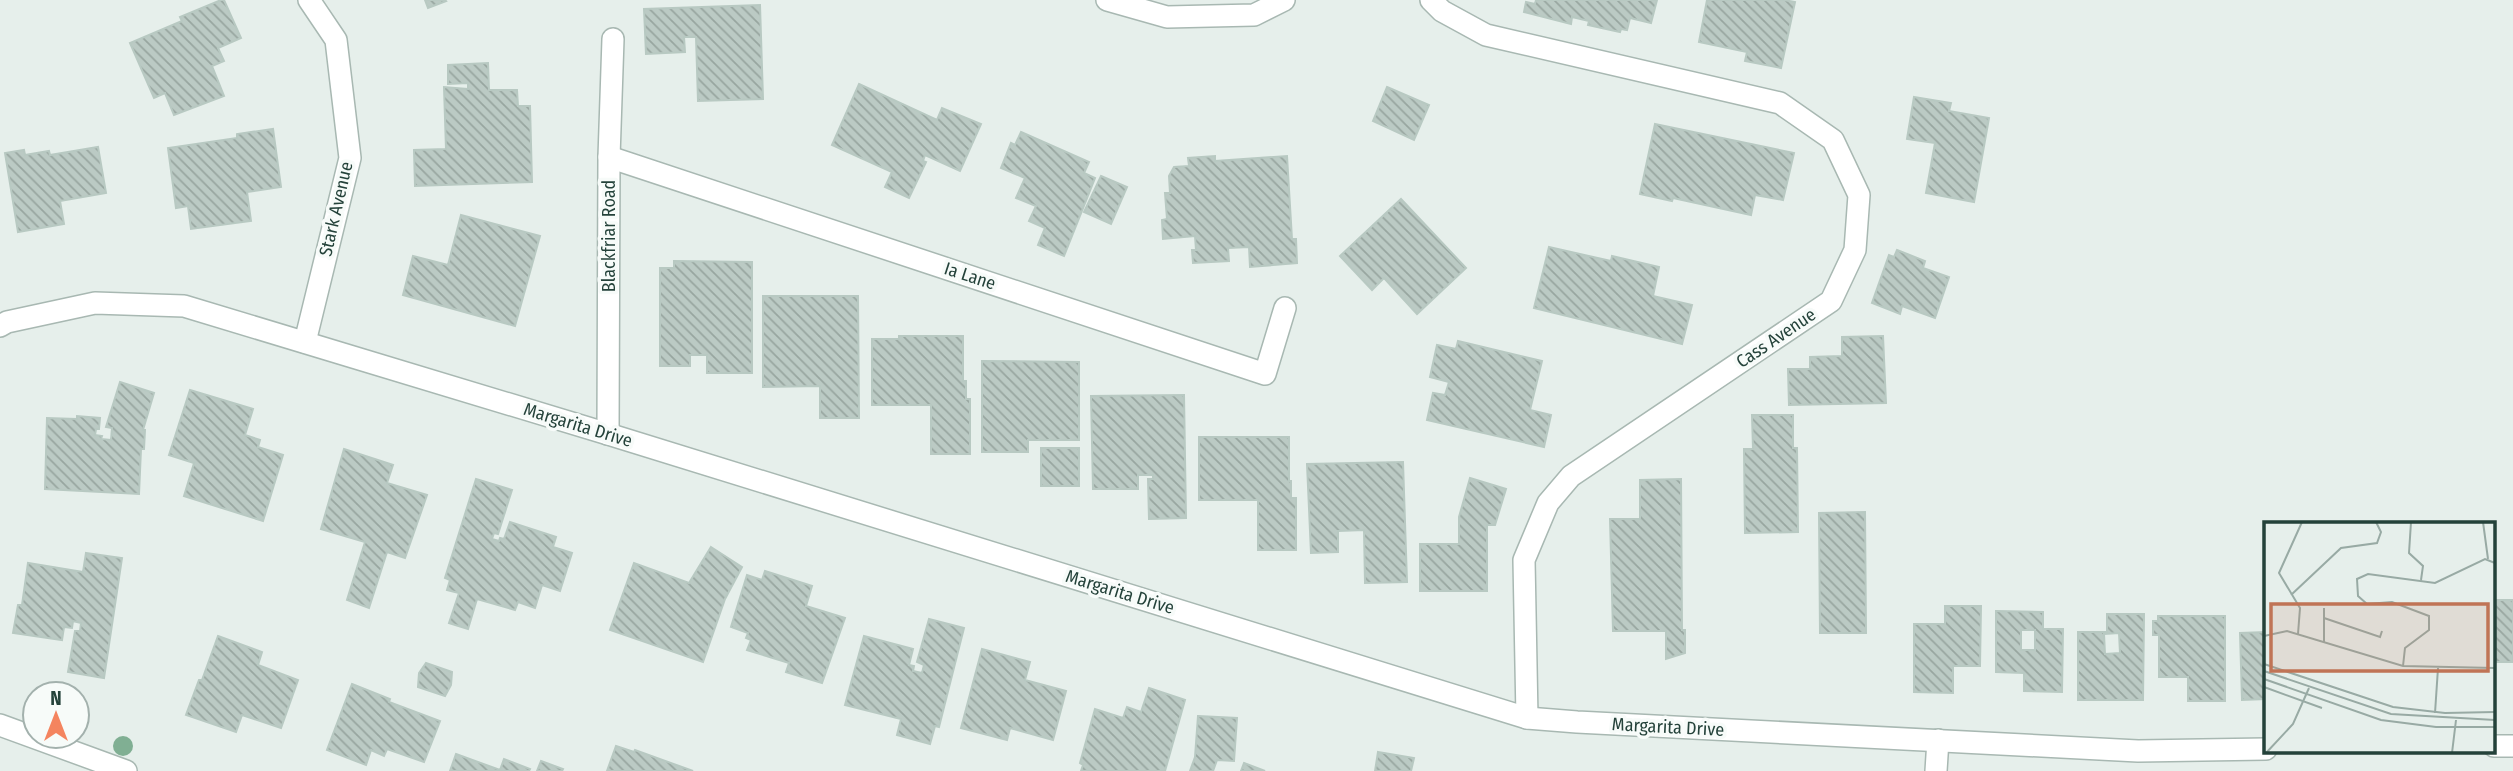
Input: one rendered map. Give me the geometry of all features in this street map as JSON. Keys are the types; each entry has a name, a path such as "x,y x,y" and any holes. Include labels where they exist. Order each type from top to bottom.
{"street":[{"name":"Stark Avenue","path":"305,342 349,158 336,40 309,0"},
{"path":"1107,0 1167,17 1254,15 1284,0"},
{"name":"Cass Avenue","path":"1431,0 1442,11 1486,35 1780,103 1833,140 1859,195 1856,250 1831,301 1570,476 1548,503 1524,560 1527,718"},
{"name":"Blackfriar Road","path":"608,434 609,157 613,39"},
{"name":"Ia Lane","path":"609,157 1265,374 1285,308"},
{"name":"Margarita Drive","path":"0,326 7,322 95,303 184,306 1527,718 2138,751 2264,749"},
{"path":"0,725 127,771"},
{"path":"1936,771 1938,740"}],"building":[{"path":"224,0 241,38 218,48 224,61 212,66 224,96 174,115 165,93 154,98 130,43 182,21 180,17"},
{"path":"425,0 445,0 446,1 428,8"},
{"path":"1536,0 1657,0 1651,23 1630,18 1627,30 1621,29 1620,32 1588,25 1589,21 1572,17 1571,24 1524,12 1526,2 1535,4"},
{"path":"1707,0 1795,2 1781,68 1745,61 1747,52 1699,42"},
{"path":"760,5 763,99 698,101 696,37 684,37 685,52 646,54 644,9"},
{"path":"488,63 489,90 517,90 518,106 530,106 532,182 415,186 414,150 446,149 444,87 468,89 468,83 448,84 448,65"},
{"path":"859,84 937,120 942,108 981,124 960,171 925,155 923,161 926,162 909,198 885,187 892,172 832,145"},
{"path":"1387,87 1429,105 1414,140 1373,121"},
{"path":"1914,97 1951,103 1949,111 1989,118 1974,202 1926,193 1935,143 1907,139"},
{"path":"1655,124 1794,153 1783,200 1755,195 1751,215 1673,198 1672,201 1640,194"},
{"path":"273,129 281,187 247,192 251,221 191,229 188,206 176,208 168,148 237,138 237,134"},
{"path":"1021,132 1089,162 1084,173 1095,178 1064,256 1038,245 1045,228 1029,221 1036,206 1016,198 1025,178 1001,168 1011,143 1015,145"},
{"path":"98,147 106,193 60,201 64,224 18,232 5,153 24,150 25,155 49,151 50,155"},
{"path":"1215,156 1215,161 1287,156 1292,239 1296,239 1297,263 1250,267 1249,247 1228,248 1229,261 1193,263 1195,236 1163,239 1162,220 1167,219 1165,193 1170,193 1169,176 1174,167 1189,166 1188,158"},
{"path":"1101,176 1127,187 1111,224 1084,212"},
{"path":"1401,199 1466,268 1417,314 1384,278 1372,290 1340,256"},
{"path":"461,215 540,236 515,326 403,295 413,256 448,265"},
{"path":"1549,247 1611,261 1612,256 1659,267 1653,296 1692,305 1682,344 1534,308"},
{"path":"1897,250 1925,261 1923,268 1949,277 1935,318 1902,306 1900,314 1872,303 1889,255 1894,257"},
{"path":"674,261 752,262 752,373 707,373 707,355 690,355 690,366 660,366 660,268 674,268"},
{"path":"763,296 858,296 859,418 820,418 820,386 763,387"},
{"path":"899,336 963,336 963,381 966,381 966,399 970,399 970,454 931,454 931,405 872,405 872,339 899,339"},
{"path":"1883,336 1886,403 1789,405 1788,369 1810,369 1810,357 1842,356 1842,337"},
{"path":"1458,341 1542,361 1530,410 1551,415 1544,447 1427,420 1433,393 1445,395 1449,382 1430,377 1437,345 1456,349"},
{"path":"982,361 1079,362 1079,440 1028,440 1028,452 982,452"},
{"path":"120,382 154,393 143,430 144,449 141,449 139,494 45,489 47,418 100,418 99,429 96,429 95,435 111,440 112,428 106,427"},
{"path":"190,390 253,409 245,435 260,440 258,447 283,455 263,521 184,496 194,463 169,455"},
{"path":"1184,395 1186,518 1149,519 1148,479 1153,479 1153,475 1138,475 1138,489 1093,489 1091,396"},
{"path":"1752,415 1793,415 1793,448 1797,448 1798,532 1745,533 1744,449 1753,449"},
{"path":"1199,437 1289,437 1289,481 1291,498 1296,498 1296,550 1258,550 1258,500 1199,500"},
{"path":"1041,448 1079,448 1079,486 1041,486"},
{"path":"344,449 393,465 387,483 427,495 405,558 387,552 369,608 347,600 365,542 321,529"},
{"path":"1403,462 1407,582 1365,583 1364,530 1338,531 1338,552 1311,553 1307,464"},
{"path":"1470,478 1506,489 1495,525 1487,525 1487,591 1420,591 1420,544 1459,544 1459,517"},
{"path":"476,479 512,490 498,534 494,533 492,539 504,539 510,522 556,537 553,547 572,553 560,591 542,585 535,608 518,602 515,610 477,599 468,629 449,623 459,593 447,590 450,580 445,578"},
{"path":"1681,479 1682,630 1685,630 1685,653 1666,659 1666,631 1613,631 1610,519 1640,519 1640,480"},
{"path":"1865,512 1866,633 1820,633 1819,513"},
{"path":"711,547 742,567 725,599 703,662 610,630 634,563 689,583"},
{"path":"86,553 122,558 104,678 68,672 75,631 80,631 81,623 73,621 72,628 64,627 62,640 13,633 18,605 22,605 28,563 83,572"},
{"path":"765,571 812,586 806,606 845,618 822,683 786,672 789,663 747,650 751,640 746,638 748,633 731,627 747,575 762,580"},
{"path":"2496,600 2513,600 2513,662 2496,662"},
{"path":"1945,606 1981,606 1980,666 1953,666 1953,693 1914,692 1914,624 1945,624"},
{"path":"1996,611 2043,612 2043,629 2063,629 2062,692 2024,691 2024,673 1996,672","holes":["2021,630 2035,630 2035,650 2021,650"]},
{"path":"2107,614 2144,614 2143,700 2078,700 2078,632 2107,632","holes":["2119,633 2120,653 2105,654 2104,634"]},
{"path":"2158,616 2225,616 2225,701 2188,701 2188,677 2159,677 2159,635 2153,635 2153,621 2158,621"},
{"path":"929,619 964,628 939,727 935,726 930,744 897,735 901,719 845,705 864,636 913,649 909,665 914,666 913,671 922,673 924,665 917,662"},
{"path":"2264,632 2264,699 2242,700 2240,633"},
{"path":"218,636 262,652 258,665 298,680 281,728 242,715 236,732 186,715"},
{"path":"982,649 1030,662 1025,680 1066,691 1053,740 1010,728 1007,740 961,728"},
{"path":"426,663 452,672 451,685 445,696 418,687 419,673"},
{"path":"352,684 390,699 389,702 440,721 424,762 387,749 384,756 371,750 366,765 327,750"},
{"path":"1149,688 1185,700 1165,771 1081,771 1083,765 1080,763 1095,709 1123,718 1127,707 1141,712"},
{"path":"1198,716 1237,718 1234,761 1217,760 1213,771 1190,771 1195,757"},
{"path":"616,746 634,752 635,750 693,771 607,771"},
{"path":"1378,752 1414,758 1411,771 1375,771"},
{"path":"456,754 500,770 504,759 530,769 529,771 450,771"},
{"path":"541,761 563,769 537,771"},
{"path":"1244,763 1265,771 1241,771"}]}
